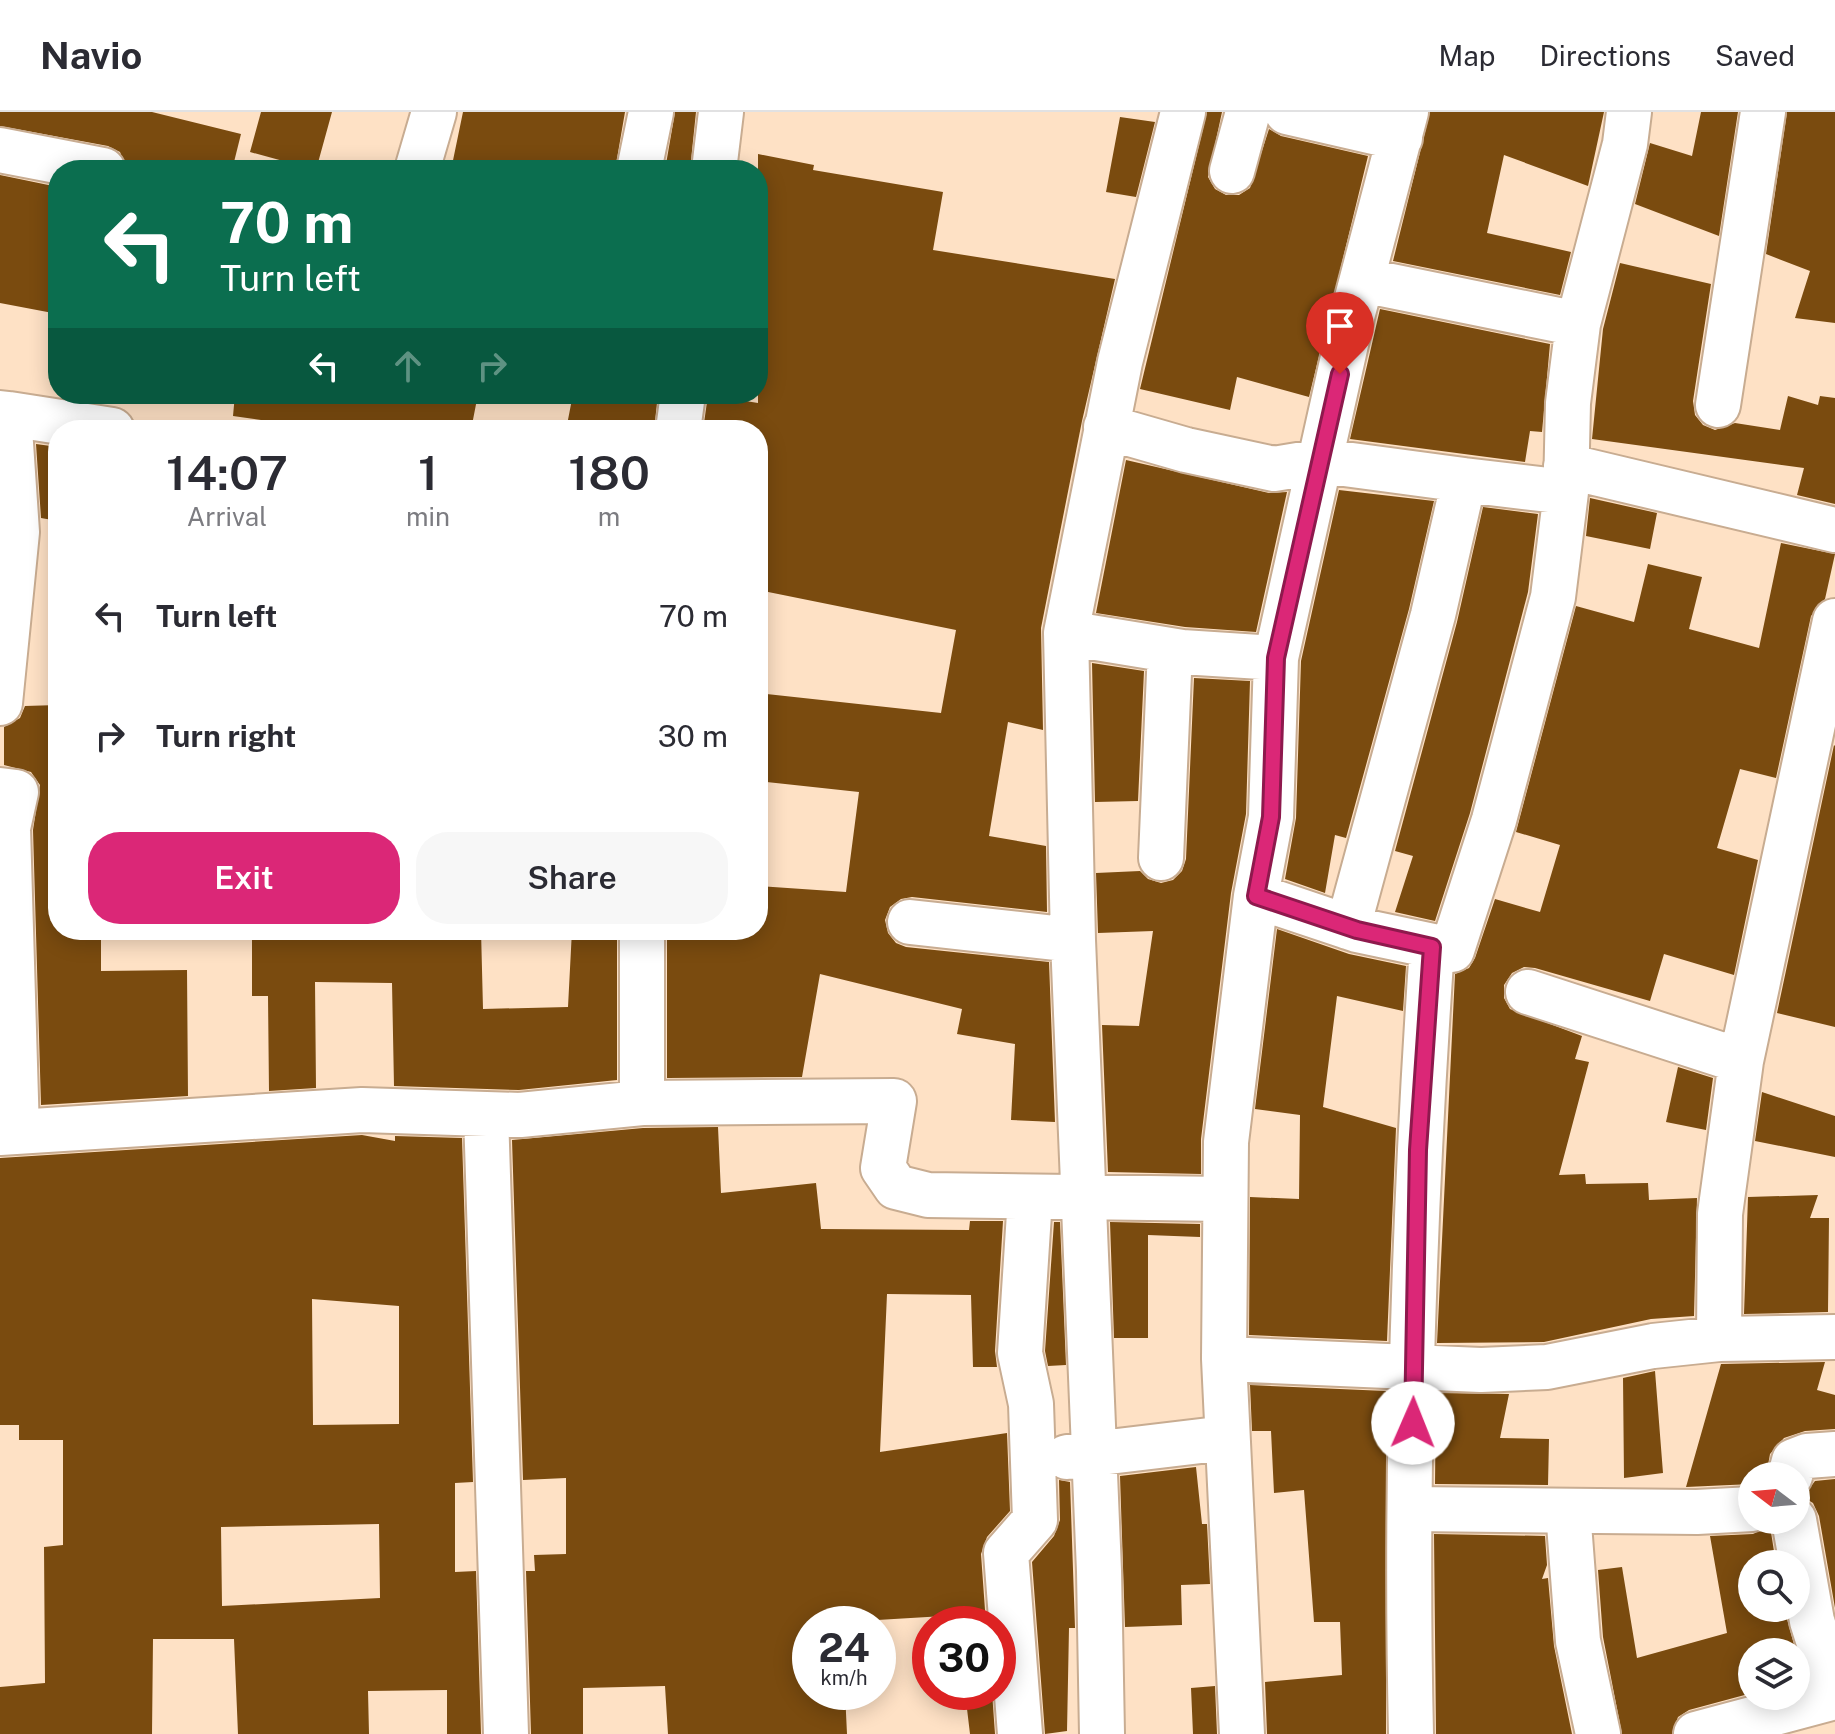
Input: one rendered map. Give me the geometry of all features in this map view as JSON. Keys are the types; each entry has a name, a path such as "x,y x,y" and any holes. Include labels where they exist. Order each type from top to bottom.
{"street":[{"path":"420,160 434,112"},
{"path":"641,160 651,112"},
{"path":"715,160 721,112"},
{"path":"1102,1734 1073,940 1066,633 1106,427 1183,112"},
{"path":"1232,171 1248,112"},
{"path":"1242,1734 1226,1438 1226,1142 1256,896 1271,817 1276,658 1362,280 1403,125 1287,112"},
{"path":"1256,896 1348,927 1452,950 1494,820 1553,597 1566,479 1568,403 1578,324 1625,144 1629,112"},
{"path":"1718,405 1763,112"},
{"path":"0,150 52,160"},
{"path":"1362,280 1578,324"},
{"path":"0,703 17,532 5,414 48,420"},
{"path":"1106,427 1186,450 1274,469 1322,461 1464,480 1566,479 1835,530"},
{"path":"1348,927 1429,630 1464,480"},
{"path":"1719,1339 1720,1214 1741,1061 1835,621"},
{"path":"1066,633 1170,650 1276,658"},
{"path":"1161,858 1170,650"},
{"path":"0,790 16,792 8,828 5,909 9,1132 362,1110 520,1115 642,1103 894,1101 883,1168 896,1187 928,1195 1083,1200 1225,1199"},
{"path":"910,922 1073,940"},
{"path":"642,940 642,1103"},
{"path":"1411,1734 1411,1509 1418,1150 1432,947"},
{"path":"1528,992 1741,1061"},
{"path":"486,1114 506,1734"},
{"path":"1020,1734 1006,1553 1035,1520 1031,1404 1020,1353 1030,1198"},
{"path":"1224,1359 1481,1370 1547,1367 1653,1346 1719,1339 1835,1337"},
{"path":"1033,1462 1226,1438"},
{"path":"1794,1462 1807,1456 1835,1454"},
{"path":"1411,1509 1738,1510"},
{"path":"1568,1511 1578,1641 1598,1734"},
{"path":"1696,1734 1835,1695 1812,1621 1796,1534"}],"building":[{"path":"0,112 152,112 241,134 234,160 123,160 120,152 108,146 0,126"},
{"path":"261,112 332,112 319,160 279,160 250,152"},
{"path":"463,112 625,112 617,160 453,160"},
{"path":"675,112 696,112 691,160 667,160"},
{"path":"1207,112 1222,112 1208,177 1215,189 1226,195 1239,195 1250,188 1269,129 1281,136 1368,156 1309,397 1237,377 1230,410 1140,389"},
{"path":"1430,112 1604,112 1588,186 1504,155 1487,233 1571,252 1560,295 1393,261"},
{"path":"1701,112 1738,112 1719,236 1635,204 1650,143 1692,156"},
{"path":"1787,112 1835,112 1835,323 1795,318 1810,271 1766,254"},
{"path":"1120,117 1155,122 1136,197 1106,192"},
{"path":"758,154 814,165 813,170 943,192 933,250 1115,279 1082,421 1041,628 1043,730 1008,722 989,836 1046,846 1047,912 912,897 901,899 890,907 885,920 888,933 896,943 906,947 1049,962 1055,1122 1011,1120 1015,1044 957,1034 962,1009 820,974 802,1077 667,1078 667,940 768,940 768,887 846,892 859,792 768,782 768,694 941,713 956,630 768,592 768,420 704,420 707,404 768,404 768,160 758,160"},
{"path":"0,175 48,185 48,312 0,303"},
{"path":"1620,263 1711,284 1693,401 1695,415 1703,425 1715,430 1735,423 1780,430 1788,396 1818,405 1820,396 1835,398 1835,504 1797,495 1804,468 1592,439 1603,329"},
{"path":"1380,309 1550,344 1542,432 1530,431 1525,462 1350,439"},
{"path":"234,404 476,404 473,420 261,420 233,416"},
{"path":"571,404 657,404 655,420 568,420"},
{"path":"36,444 48,446 48,519 41,518"},
{"path":"1126,460 1269,493 1287,492 1256,632 1185,627 1096,613"},
{"path":"1339,490 1434,501 1409,609 1346,838 1335,835 1325,893 1285,879 1296,818 1301,661"},
{"path":"1590,498 1657,513 1650,549 1586,536"},
{"path":"1483,507 1538,514 1528,592 1470,813 1435,921 1395,912 1413,856 1395,851 1457,622"},
{"path":"1781,543 1835,554 1825,599 1811,616 1776,778 1740,769 1717,848 1758,860 1734,975 1664,954 1650,1001 1535,968 1524,967 1512,973 1504,985 1504,998 1510,1009 1582,1036 1575,1059 1589,1062 1559,1175 1585,1174 1586,1184 1648,1183 1649,1200 1697,1198 1694,1316 1651,1319 1544,1342 1437,1343 1455,974 1469,968 1475,958 1495,899 1540,912 1560,845 1516,832 1576,606 1634,622 1648,564 1702,577 1689,629 1759,648"},
{"path":"1092,663 1144,671 1138,801 1095,802"},
{"path":"1194,678 1250,681 1246,814 1231,893 1201,1139 1201,1174 1108,1172 1102,1025 1139,1026 1153,931 1098,933 1096,873 1140,871 1148,879 1161,883 1173,880 1182,871 1186,859"},
{"path":"48,705 48,940 101,940 101,971 187,970 188,1096 41,1105 33,830 40,785 31,772 4,765 4,727 20,718 25,706"},
{"path":"1835,746 1835,1027 1777,1013"},
{"path":"1277,929 1349,954 1406,966 1403,1011 1337,996 1323,1107 1396,1128 1387,1341 1249,1335 1250,1197 1299,1199 1300,1115 1255,1109"},
{"path":"252,940 481,940 483,1009 568,1007 571,940 617,940 617,1080 519,1090 394,1086 392,983 315,982 316,1088 269,1091 268,996 252,996"},
{"path":"1678,1067 1713,1078 1706,1130 1666,1122"},
{"path":"1762,1092 1835,1116 1835,1157 1755,1141"},
{"path":"718,1127 721,1193 816,1183 821,1229 969,1230 970,1221 1003,1221 995,1351 997,1367 973,1367 971,1295 887,1294 880,1452 1007,1433 1010,1511 987,1537 981,1554 985,1606 912,1606 912,1618 896,1619 896,1606 792,1606 792,1710 846,1710 847,1734 668,1734 665,1686 583,1688 583,1734 531,1734 526,1571 535,1571 534,1555 566,1554 566,1478 523,1480 512,1140 643,1128"},
{"path":"362,1135 395,1141 395,1136 462,1138 473,1482 455,1483 455,1572 476,1571 481,1734 447,1734 447,1690 368,1691 369,1734 238,1734 234,1639 153,1639 152,1734 0,1734 0,1687 45,1683 44,1547 63,1545 63,1440 19,1440 19,1425 0,1425 0,1158","holes":["312,1299 399,1306 399,1424 313,1425","379,1524 380,1598 222,1606 221,1527"]},
{"path":"1818,1195 1810,1218 1829,1218 1828,1312 1744,1314 1748,1197"},
{"path":"1054,1222 1060,1222 1066,1365 1048,1366 1045,1351"},
{"path":"1110,1222 1200,1224 1200,1237 1148,1235 1148,1338 1114,1338"},
{"path":"1825,1362 1817,1390 1835,1395 1835,1429 1805,1431 1784,1438 1770,1454 1769,1462 1738,1462 1738,1485 1686,1487 1721,1364"},
{"path":"1655,1371 1663,1473 1624,1478 1623,1378"},
{"path":"1250,1385 1386,1391 1386,1734 1267,1734 1265,1682 1342,1675 1340,1622 1314,1622 1304,1490 1274,1493 1271,1431 1252,1431"},
{"path":"1436,1393 1509,1394 1500,1438 1549,1439 1548,1485 1435,1484"},
{"path":"1196,1467 1202,1524 1207,1524 1210,1584 1181,1585 1182,1625 1125,1627 1120,1476"},
{"path":"1835,1479 1835,1608 1819,1516 1810,1501 1810,1488 1815,1481"},
{"path":"1059,1480 1070,1482 1075,1628 1069,1628 1067,1731 1045,1734 1032,1562 1054,1536 1060,1520"},
{"path":"1434,1534 1545,1536 1547,1565 1542,1579 1548,1578 1554,1646 1572,1734 1436,1734"},
{"path":"1771,1534 1774,1550 1738,1550 1738,1622 1788,1622 1792,1638 1738,1638 1738,1697 1689,1710 1678,1717 1672,1734 1622,1734 1603,1637 1598,1570 1622,1567 1637,1658 1727,1633 1710,1536"},
{"path":"1215,1686 1217,1734 1193,1734 1191,1688"},
{"path":"967,1710 993,1710 995,1734 970,1734"}],"route":[{"path":"1340,374 1276,658 1271,817 1256,896 1357,930 1432,947 1418,1150 1413,1423"}]}
